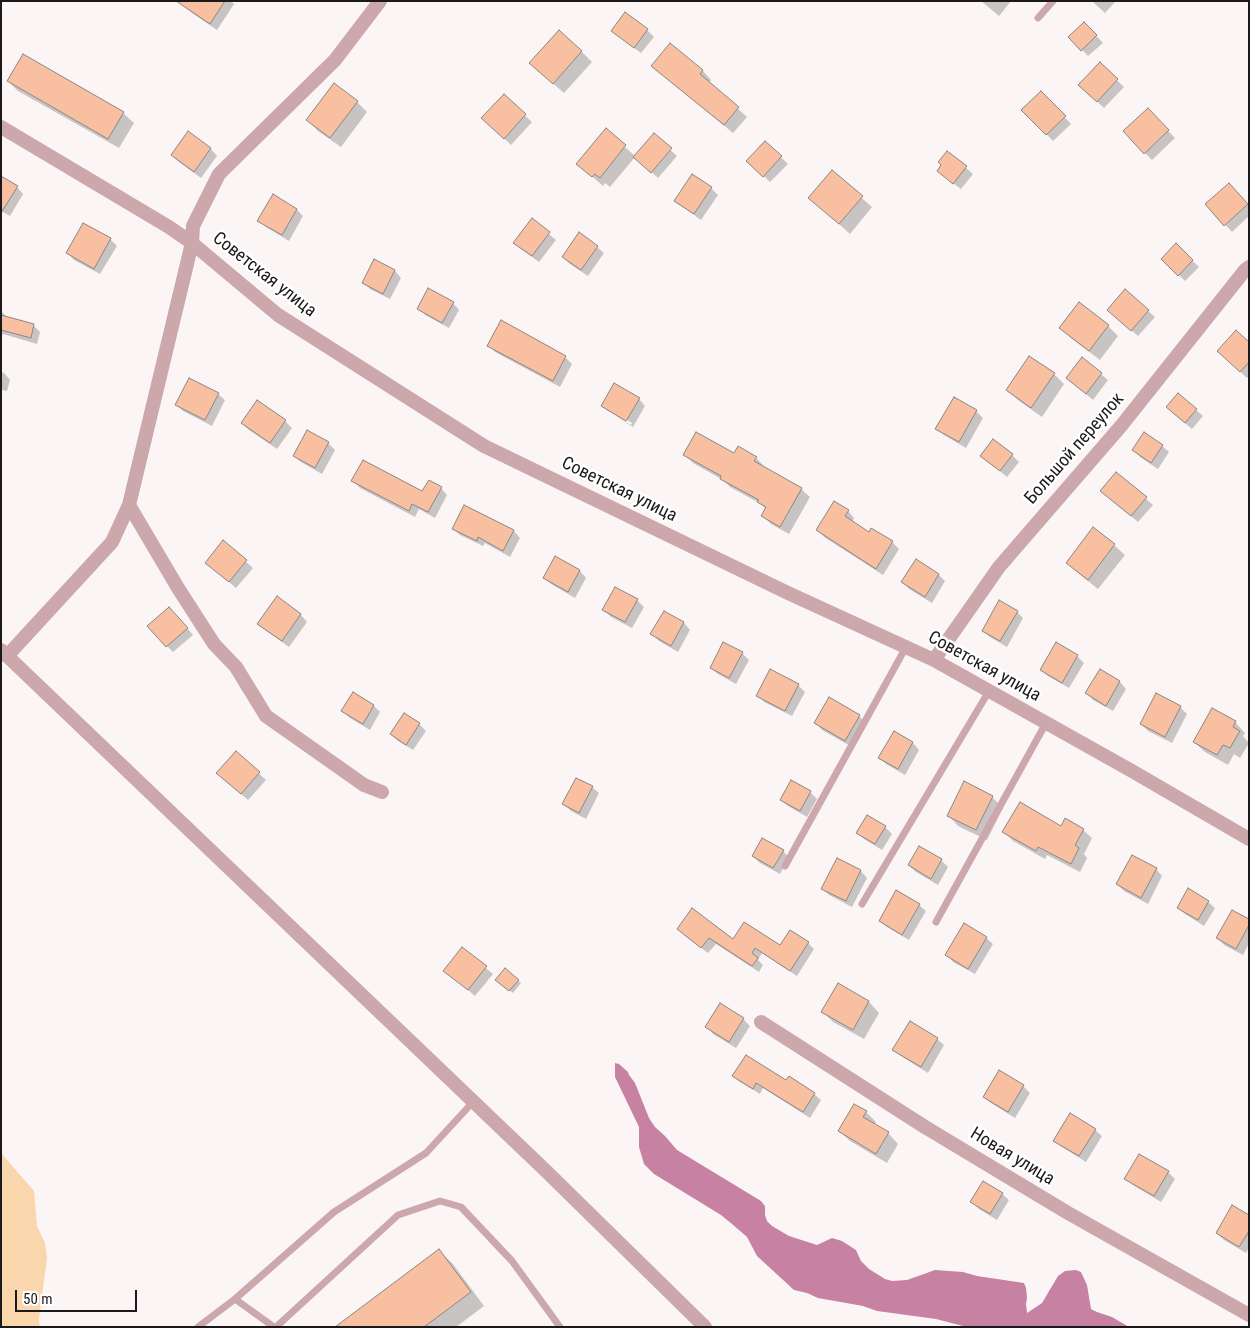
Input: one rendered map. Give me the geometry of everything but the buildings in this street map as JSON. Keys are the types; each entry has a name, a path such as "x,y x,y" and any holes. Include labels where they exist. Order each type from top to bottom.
{"street":[{"path":"380,1 335,60 219,174 193,226 192,244 129,505 112,542 4,653 546,1171 704,1327"},
{"name":"Советская улица","path":"1,127 169,227 278,315 484,446 788,593 934,660 1249,839"},
{"name":"Большой переулок","path":"934,660 999,566 1121,426 1244,270 1249,267"},
{"path":"129,505 214,644 236,667 266,716 364,785 382,792"},
{"name":"Новая улица","path":"761,1022 925,1127 1068,1213 1249,1315"}],"lane":[{"path":"1038,18 1053,1"},
{"path":"785,866 906,646"},
{"path":"862,904 989,691"},
{"path":"936,922 1046,723"},
{"path":"198,1327 235,1299 334,1212 426,1153 473,1102"},
{"path":"235,1299 275,1327 398,1215 440,1201 461,1207 468,1214 512,1261 560,1327"}],"shaded area":[{"path":"615,1063 628,1072 635,1083 649,1118 677,1150 761,1201 765,1206 767,1221 789,1236 817,1245 832,1238 842,1241 856,1250 861,1261 869,1269 892,1281 907,1280 935,1270 963,1272 1024,1283 1027,1313 1042,1303 1058,1276 1065,1271 1076,1270 1081,1272 1087,1285 1091,1309 1112,1317 1129,1327 967,1327 936,1319 877,1311 863,1306 818,1298 794,1290 757,1256 747,1237 732,1224 721,1215 654,1174 644,1164 639,1147 639,1127 615,1077"},
{"path":"1,1153 34,1191 37,1226 45,1243 47,1258 39,1319 40,1327 1,1327"}]}
